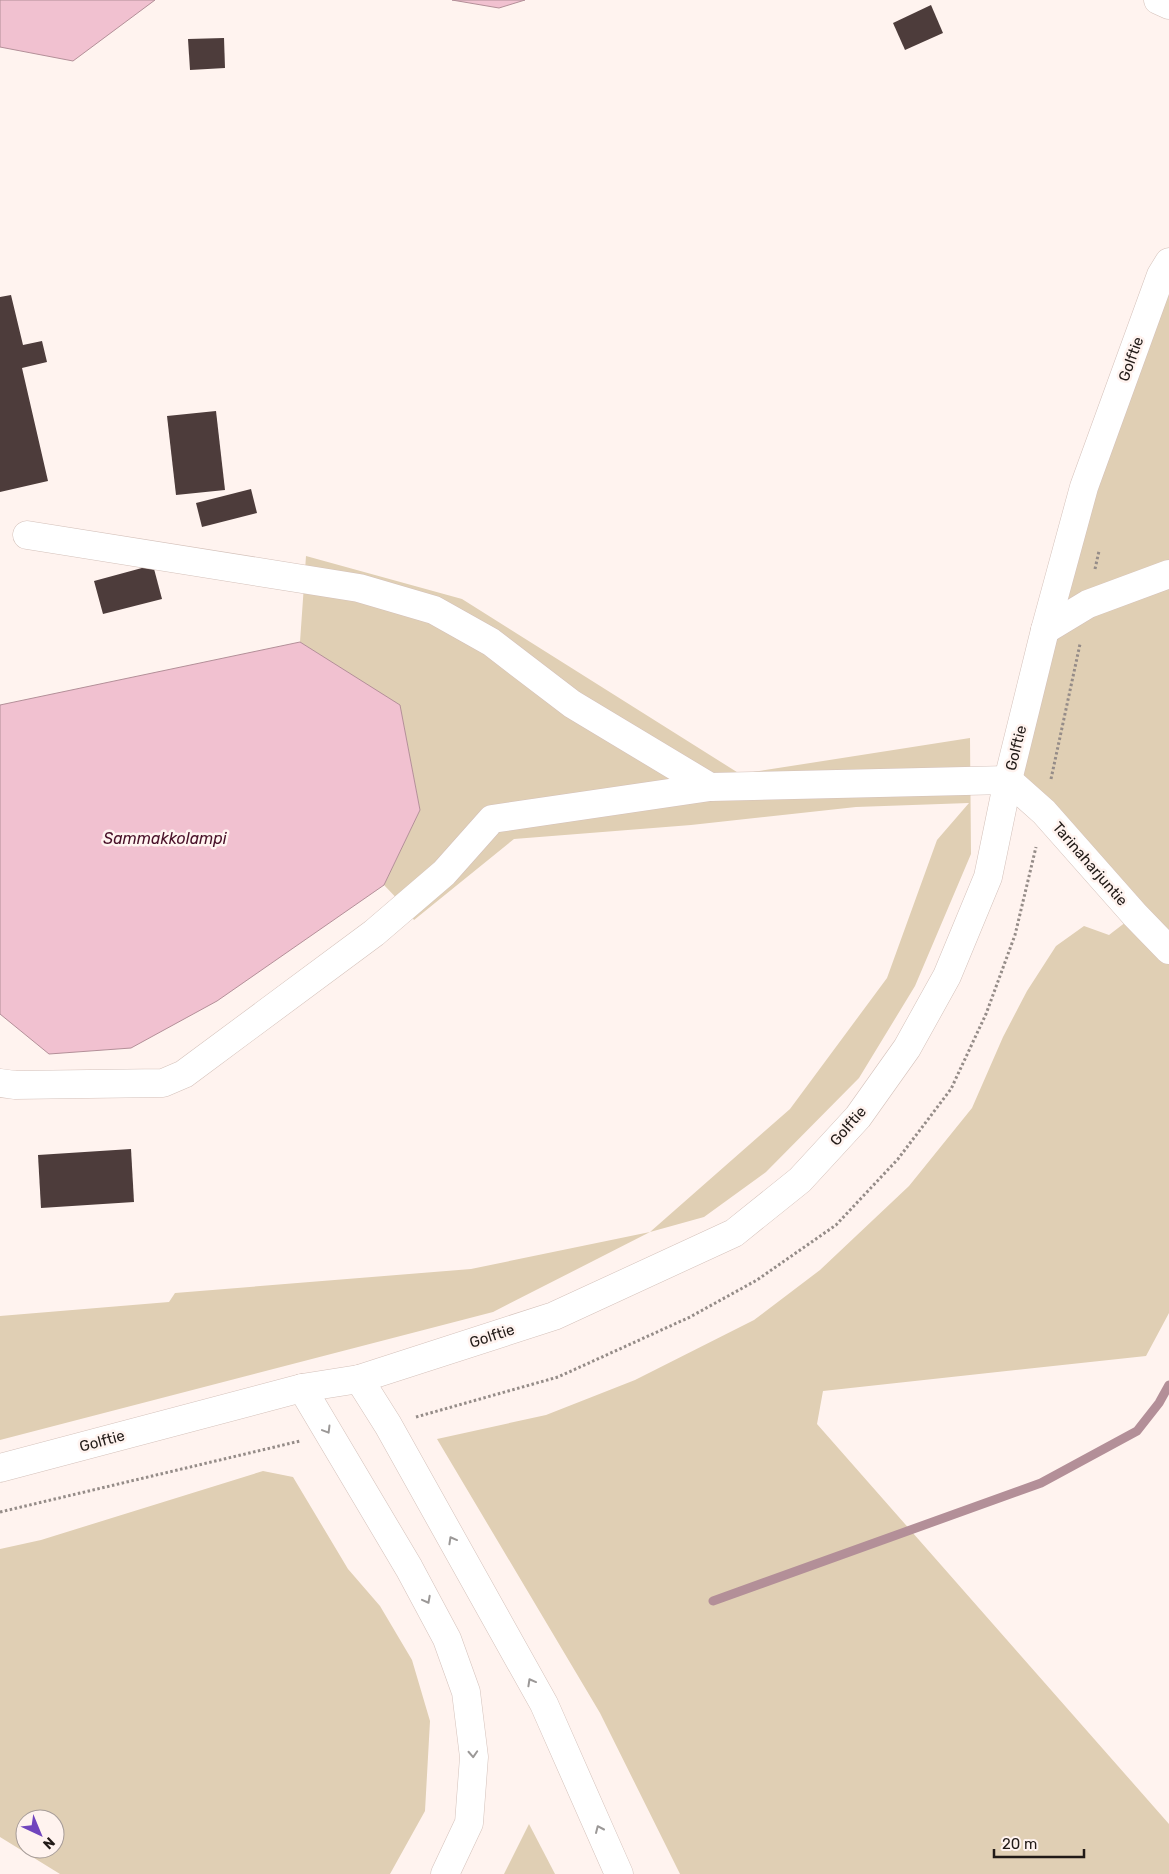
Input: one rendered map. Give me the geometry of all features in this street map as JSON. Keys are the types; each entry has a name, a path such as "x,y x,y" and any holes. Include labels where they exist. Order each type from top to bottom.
{"main road":[{"path":"1158,0 1169,5"},
{"name":"Golftie","path":"0,1468 302,1388 359,1379 554,1316 734,1233 800,1180 858,1117 907,1048 947,976 988,877 1008,780 1045,630 1084,487 1162,275 1169,262"},
{"path":"27,535 359,588 434,610 490,642 572,704 710,787"},
{"path":"1045,630 1088,604 1169,574"},
{"path":"0,1083 15,1085 163,1083 184,1074 374,933 444,874 492,819 710,787 1008,780"},
{"name":"Tarinaharjuntie","path":"1008,780 1044,812 1135,915 1169,950"},
{"path":"359,1379 388,1425 544,1704 619,1874"},
{"path":"302,1388 409,1568 447,1639 466,1692 474,1757 470,1823 445,1874"}],"path":[{"path":"388,1425 558,1377 690,1317 749,1285 836,1225 898,1158 951,1089 986,1014 1015,935 1044,812 1100,547"},
{"path":"0,1512 329,1434"}],"shaded area":[{"path":"1169,262 1169,1313 1146,1356 823,1391 817,1424 1169,1824 1169,1874 680,1874 600,1713 437,1439 546,1415 635,1380 754,1320 820,1270 909,1186 972,1108 1003,1037 1027,991 1056,946 1084,926 1109,935 1135,915 1008,780 1068,547"},
{"path":"306,556 462,599 740,774 970,738 971,854 915,986 859,1078 766,1172 704,1217 650,1232 790,1109 887,978 937,840 969,803 856,807 691,825 514,839 414,920 405,907 384,885 420,810 400,706 300,642"},
{"path":"650,1232 493,1312 0,1440 0,1316 169,1302 175,1293 471,1269"},
{"path":"263,1471 293,1477 348,1569 380,1606 412,1660 430,1721 425,1811 390,1874 60,1874 36,1859 65,1859 65,1809 15,1809 15,1846 0,1837 0,1549 41,1540"},
{"path":"529,1824 555,1874 504,1874"}],"water":[{"path":"0,0 155,0 73,61 0,47"},
{"path":"452,0 525,0 499,8"},
{"name":"Sammakkolampi","path":"300,642 400,705 420,810 384,885 217,1001 131,1048 49,1054 0,1014 0,705"}],"building":[{"path":"931,5 943,33 905,50 893,23"},
{"path":"224,38 225,68 190,70 188,39"},
{"path":"11,295 23,345 42,341 47,362 22,368 48,481 0,492 0,297"},
{"path":"216,411 225,490 176,495 167,416"},
{"path":"251,489 257,513 202,527 196,503"},
{"path":"153,565 162,599 103,614 94,581"},
{"path":"131,1149 134,1202 41,1208 38,1155"}],"waterway":[{"path":"713,1601 1041,1483 1137,1431 1159,1403 1169,1385"}]}
